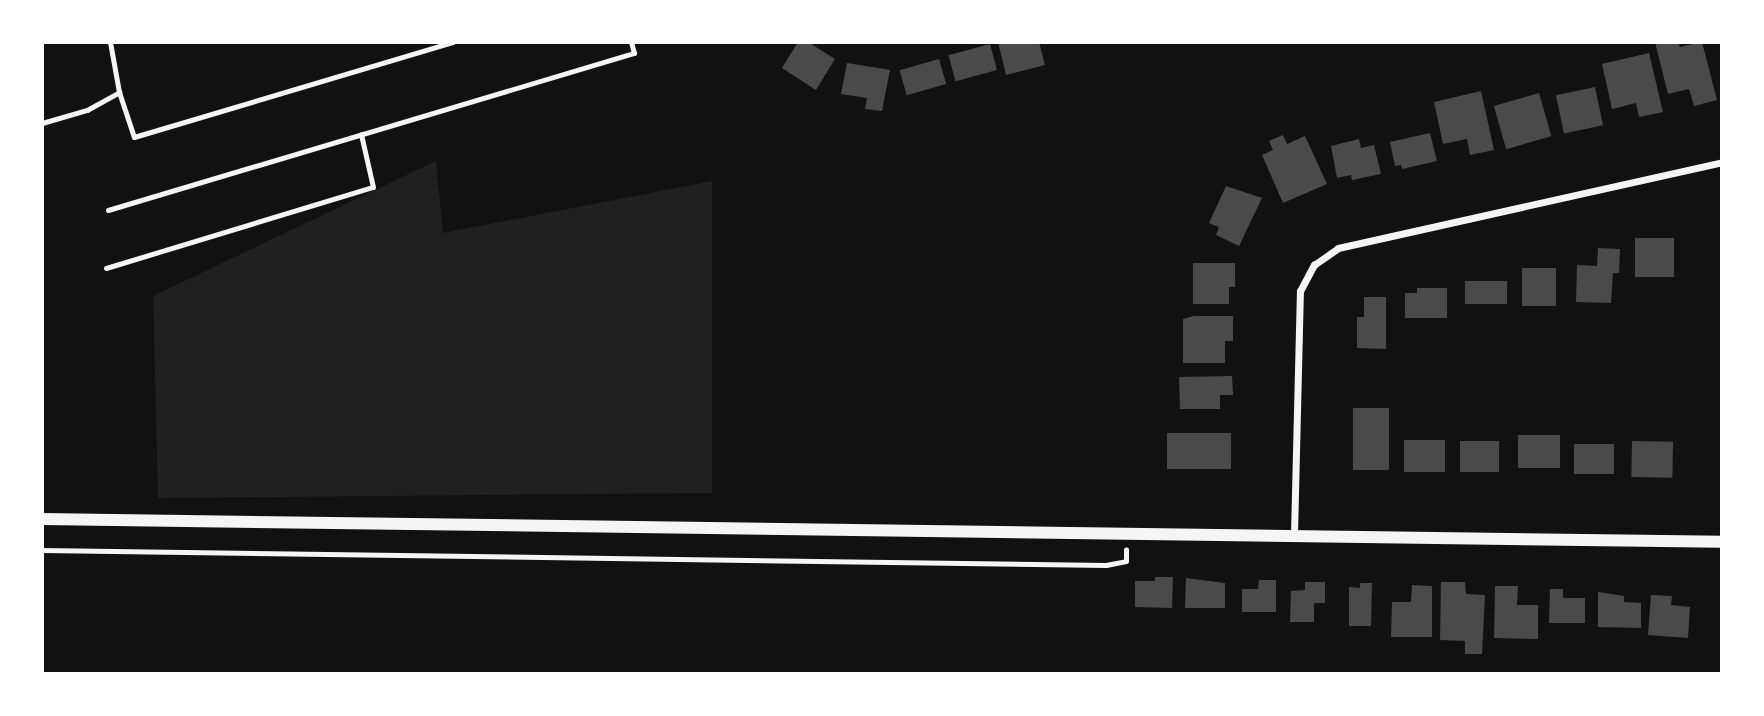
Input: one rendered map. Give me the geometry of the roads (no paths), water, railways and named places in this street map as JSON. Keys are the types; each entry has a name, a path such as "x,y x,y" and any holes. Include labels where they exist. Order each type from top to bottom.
{"street":[{"path":"1294,534 1300,291 1314,265 1338,248 1722,162"},
{"path":"42,519 1294,534 1722,542"}],"lane":[{"path":"110,42 119,92 134,137 453,42"},
{"path":"108,209 634,53 631,42"},
{"path":"42,123 87,110 119,92"},
{"path":"106,268 373,187 361,134"}]}
